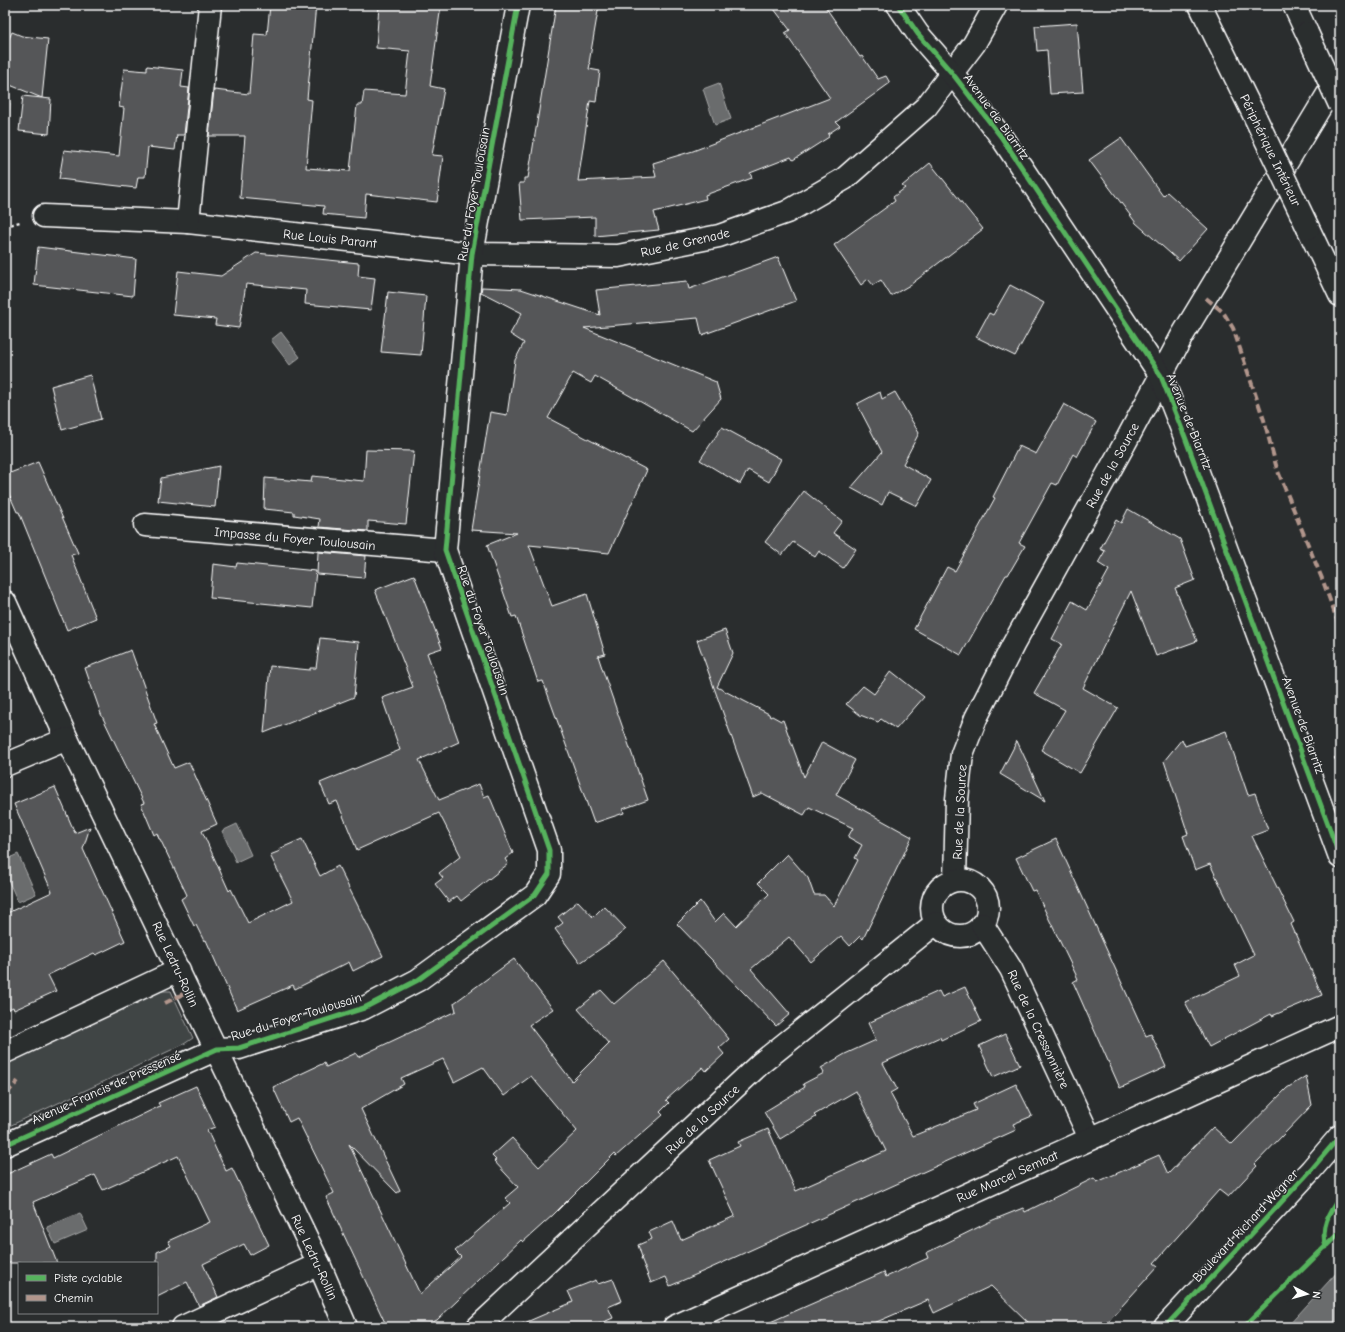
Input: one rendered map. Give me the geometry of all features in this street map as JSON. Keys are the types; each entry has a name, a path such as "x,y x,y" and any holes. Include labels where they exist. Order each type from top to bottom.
{"main road":[{"path":"188,222 210,5"},
{"name":"Rue du Foyer Toulousain","path":"216,1049 239,1048 364,1008 418,980 536,895 549,874 549,850 445,550 472,254 518,5"},
{"name":"Avenue de Biarritz","path":"898,5 918,34 952,73 1002,138 1161,376 1191,452 1340,857"},
{"name":"Rue de Grenade","path":"472,254 618,256 719,236 787,212 844,178 926,107 974,44 996,5"},
{"name":"Périphérique Intérieur","path":"1200,5 1340,295"},
{"path":"1294,5 1340,104"},
{"name":"Rue de la Source","path":"955,880 957,799 962,754 976,718 1013,645 1123,448 1182,336 1340,74"},
{"name":"Rue Louis Parant","path":"44,216 188,222 472,254"},
{"name":"Impasse du Foyer Toulousain","path":"145,525 445,550"},
{"name":"Rue Ledru-Rollin","path":"5,602 67,739 319,1264 346,1327"},
{"path":"5,765 67,739"},
{"path":"955,880 968,881 977,885 983,892 988,907 986,917 982,924 975,931 967,935 957,936 942,930 936,923 932,912 932,902 939,889 946,883 955,880"},
{"name":"Rue de la Source","path":"478,1327 761,1063 936,923"},
{"name":"Rue de la Cressonnière","path":"982,924 1011,969 1090,1138"},
{"path":"5,1052 179,970"},
{"name":"Rue Marcel Sembat","path":"674,1327 1340,1026"},
{"name":"Avenue Francis de Pressensé","path":"5,1145 216,1049"},
{"name":"Boulevard Richard Wagner","path":"1165,1327 1340,1136"},
{"path":"182,1327 319,1264"}],"path":[{"path":"1336,757 1340,770"}],"shaded area":[{"path":"719,83 731,119 715,125 703,89"},
{"path":"5,102 10,103 5,174"},
{"path":"281,332 300,357 290,365 271,340"},
{"path":"237,824 251,855 236,862 222,831"},
{"path":"18,854 36,894 18,902 5,873 5,860"},
{"path":"161,991 171,991 193,1038 184,1044 5,1128 5,1063"},
{"path":"80,1213 88,1230 55,1244 47,1227"},
{"path":"1340,1269 1340,1327 1287,1327"}],"building":[{"path":"270,5 316,5 307,99 312,100 306,168 350,171 357,105 362,105 364,91 405,94 410,51 376,48 379,5 441,5 430,86 444,89 432,155 443,156 437,202 366,194 364,218 323,214 324,206 240,198 245,136 209,136 214,90 249,94 254,34 267,35"},
{"path":"556,5 599,5 589,69 600,71 596,102 590,101 578,181 656,177 653,163 693,151 830,98 785,33 790,30 771,5 824,5 860,57 862,56 878,79 886,76 890,83 836,122 840,126 828,134 829,137 793,160 791,157 750,173 752,178 705,195 706,199 654,212 659,230 595,236 595,217 522,220 519,183 524,183 524,178 528,178"},
{"path":"1077,23 1083,92 1050,94 1047,50 1037,51 1035,26"},
{"path":"12,32 22,36 48,39 42,98 5,83 5,47"},
{"path":"147,66 183,70 181,87 189,88 184,135 177,135 175,150 148,147 145,177 138,177 136,188 59,179 64,150 119,156 124,108 119,107 124,69 147,71"},
{"path":"23,96 51,99 49,134 19,131"},
{"path":"1121,138 1163,196 1167,192 1208,229 1179,261 1136,223 1089,160"},
{"path":"930,163 983,229 910,285 891,296 881,280 873,285 868,279 861,285 834,245 895,201 893,197 905,188 902,186"},
{"path":"38,247 136,259 133,296 34,285"},
{"path":"256,253 359,263 358,276 375,278 371,310 305,304 306,290 246,284 239,328 215,325 216,319 173,315 178,271 221,276"},
{"path":"778,257 796,301 702,335 698,318 584,328 716,382 721,399 692,431 595,376 591,383 573,373 548,418 647,470 609,553 529,545 552,606 587,594 605,654 598,656 648,800 623,809 624,813 594,823 543,681 538,682 516,616 512,617 487,545 517,533 471,530 490,412 507,415 515,360 524,343 510,334 522,313 481,292 482,287 521,289 600,315 596,290 687,281 689,289"},
{"path":"1010,285 1044,303 1015,356 976,337 989,313 993,315"},
{"path":"388,292 426,296 421,355 381,352"},
{"path":"90,375 101,419 62,430 51,386"},
{"path":"880,392 882,399 895,392 919,433 903,464 931,480 917,506 888,492 882,505 851,488 882,452 857,404"},
{"path":"1064,404 1096,422 1077,457 1073,454 1057,485 1052,483 1019,543 1025,546 1008,575 1006,575 961,655 914,629 947,567 955,571 995,498 993,497 1019,446 1036,454"},
{"path":"722,427 781,459 769,482 748,470 740,484 700,460"},
{"path":"366,450 414,451 406,524 368,521 368,531 319,527 320,519 294,515 294,512 264,509 265,478 311,482 312,476 364,481"},
{"path":"38,462 78,553 71,555 96,618 67,630 19,512 17,512 5,485 5,475"},
{"path":"219,466 215,507 158,501 161,478"},
{"path":"804,491 842,521 833,533 856,549 843,568 819,551 815,557 793,542 782,555 765,542"},
{"path":"1128,509 1180,539 1195,580 1175,588 1197,641 1156,656 1131,591 1083,688 1118,708 1080,773 1041,750 1065,710 1034,693 1062,644 1052,639 1072,601 1087,610 1109,570 1098,563 1105,551 1100,549 1116,520 1121,523"},
{"path":"318,552 366,556 364,578 317,574"},
{"path":"237,563 316,571 312,608 210,598 213,564 236,567"},
{"path":"414,575 442,648 427,653 459,742 419,760 439,800 479,784 484,797 489,795 513,853 505,859 508,864 461,901 457,896 449,902 435,884 443,878 439,873 461,856 439,813 357,850 337,801 329,804 320,783 400,750 382,698 413,687 375,590"},
{"path":"725,630 733,653 717,687 769,714 770,717 772,716 781,721 783,720 804,777 822,742 855,760 836,795 912,837 863,939 860,936 850,946 841,936 811,962 789,937 751,969 790,1014 776,1026 677,924 700,901 715,922 724,913 736,926 769,894 758,883 787,854 808,878 814,895 824,895 834,906 858,860 855,858 862,845 848,837 853,828 809,807 804,815 762,793 753,797 697,640"},
{"path":"320,638 359,642 354,697 264,733 270,666 310,670 310,668 316,668"},
{"path":"131,650 157,723 154,724 174,768 189,762 217,824 202,831 229,891 231,889 248,923 293,901 270,855 280,851 279,849 302,839 320,876 338,866 383,956 353,971 349,962 295,989 293,985 237,1010 206,940 204,941 196,925 194,926 181,899 187,895 157,833 154,835 141,804 144,803 101,714 85,668"},
{"path":"891,671 924,697 896,729 881,719 878,722 860,715 846,704 863,686 874,694"},
{"path":"1226,731 1248,795 1255,793 1268,830 1252,836 1294,922 1291,924 1322,995 1272,1016 1271,1014 1209,1047 1185,1002 1240,976 1235,965 1254,955 1210,864 1195,870 1183,836 1188,834 1164,761 1182,739 1185,746"},
{"path":"1017,741 1045,801 1000,774"},
{"path":"55,787 75,833 90,827 83,849 125,941 96,955 94,953 48,975 56,991 14,1010 13,1007 5,1011 5,914 52,892 14,804"},
{"path":"1056,839 1146,1036 1151,1034 1166,1067 1120,1088 1073,982 1078,979 1035,890 1032,891 1016,858"},
{"path":"578,901 593,917 604,906 626,929 580,963 555,929 563,923 558,917"},
{"path":"514,959 553,1009 529,1025 572,1081 609,1044 578,1009 601,990 614,1004 664,961 729,1039 719,1048 724,1054 706,1071 703,1067 666,1100 669,1103 660,1112 663,1115 616,1156 614,1154 553,1215 523,1242 521,1240 437,1320 423,1327 387,1327 326,1197 334,1193 297,1118 289,1122 273,1087 324,1063 326,1067 356,1053 358,1057 456,1011 454,1003","holes":["443,1059 454,1082 483,1067 504,1096 531,1076 577,1131 539,1167 512,1138 492,1156 496,1160 494,1161 518,1187 505,1198 510,1203 455,1251 461,1257 420,1294 349,1144 397,1193 400,1191 361,1109 404,1084 401,1078"]},
{"path":"965,987 981,1021 941,1040 940,1037 883,1063 897,1089 890,1093 913,1136 976,1110 973,1104 1016,1084 1032,1116 1013,1124 1016,1130 670,1286 666,1277 651,1283 641,1258 638,1245 652,1239 649,1232 673,1221 681,1240 735,1216 709,1160 740,1146 738,1142 768,1129 796,1191 886,1151 856,1091 814,1115 816,1117 780,1139 764,1112 805,1087 803,1084 824,1073 821,1068 845,1054 876,1040 868,1023 939,991 942,997"},
{"path":"1005,1034 1020,1065 993,1077 979,1046"},
{"path":"1306,1076 1312,1105 1255,1164 1257,1166 1228,1197 1219,1190 1154,1263 1158,1266 1103,1327 1033,1327 991,1286 934,1313 928,1300 865,1327 759,1327 884,1272 886,1277 928,1258 926,1253 993,1220 1023,1208 1025,1212 1094,1178 1097,1182 1159,1155 1168,1174 1213,1127 1232,1144 1287,1088"},
{"path":"196,1086 215,1127 207,1130 226,1171 232,1168 269,1245 250,1255 244,1244 203,1264 218,1297 199,1306 187,1282 158,1296 157,1252 171,1246 168,1241 210,1222 178,1156 103,1190 95,1175 33,1202 57,1262 5,1263 5,1175 51,1154 53,1158 160,1106 158,1103"},
{"path":"613,1279 622,1301 608,1307 613,1318 592,1327 515,1327 573,1302 568,1291 596,1280 598,1284"}],"marked path":[{"path":"1206,298 1223,312 1233,328 1264,420 1277,469 1323,581 1340,628"},
{"path":"165,1003 189,991"},
{"path":"5,1092 10,1090 18,1081"}],"cycle path":[{"path":"5,1145 217,1049 239,1048 364,1008 418,980 535,895 549,874 549,850 445,550 472,254 518,5"},
{"path":"898,5 918,34 952,73 1002,138 1161,376 1185,437 1340,857"},
{"path":"1165,1327 1311,1170 1340,1136"},
{"path":"1326,1247 1324,1240 1325,1227 1329,1215 1340,1197"},
{"path":"1244,1327 1340,1232"}]}
